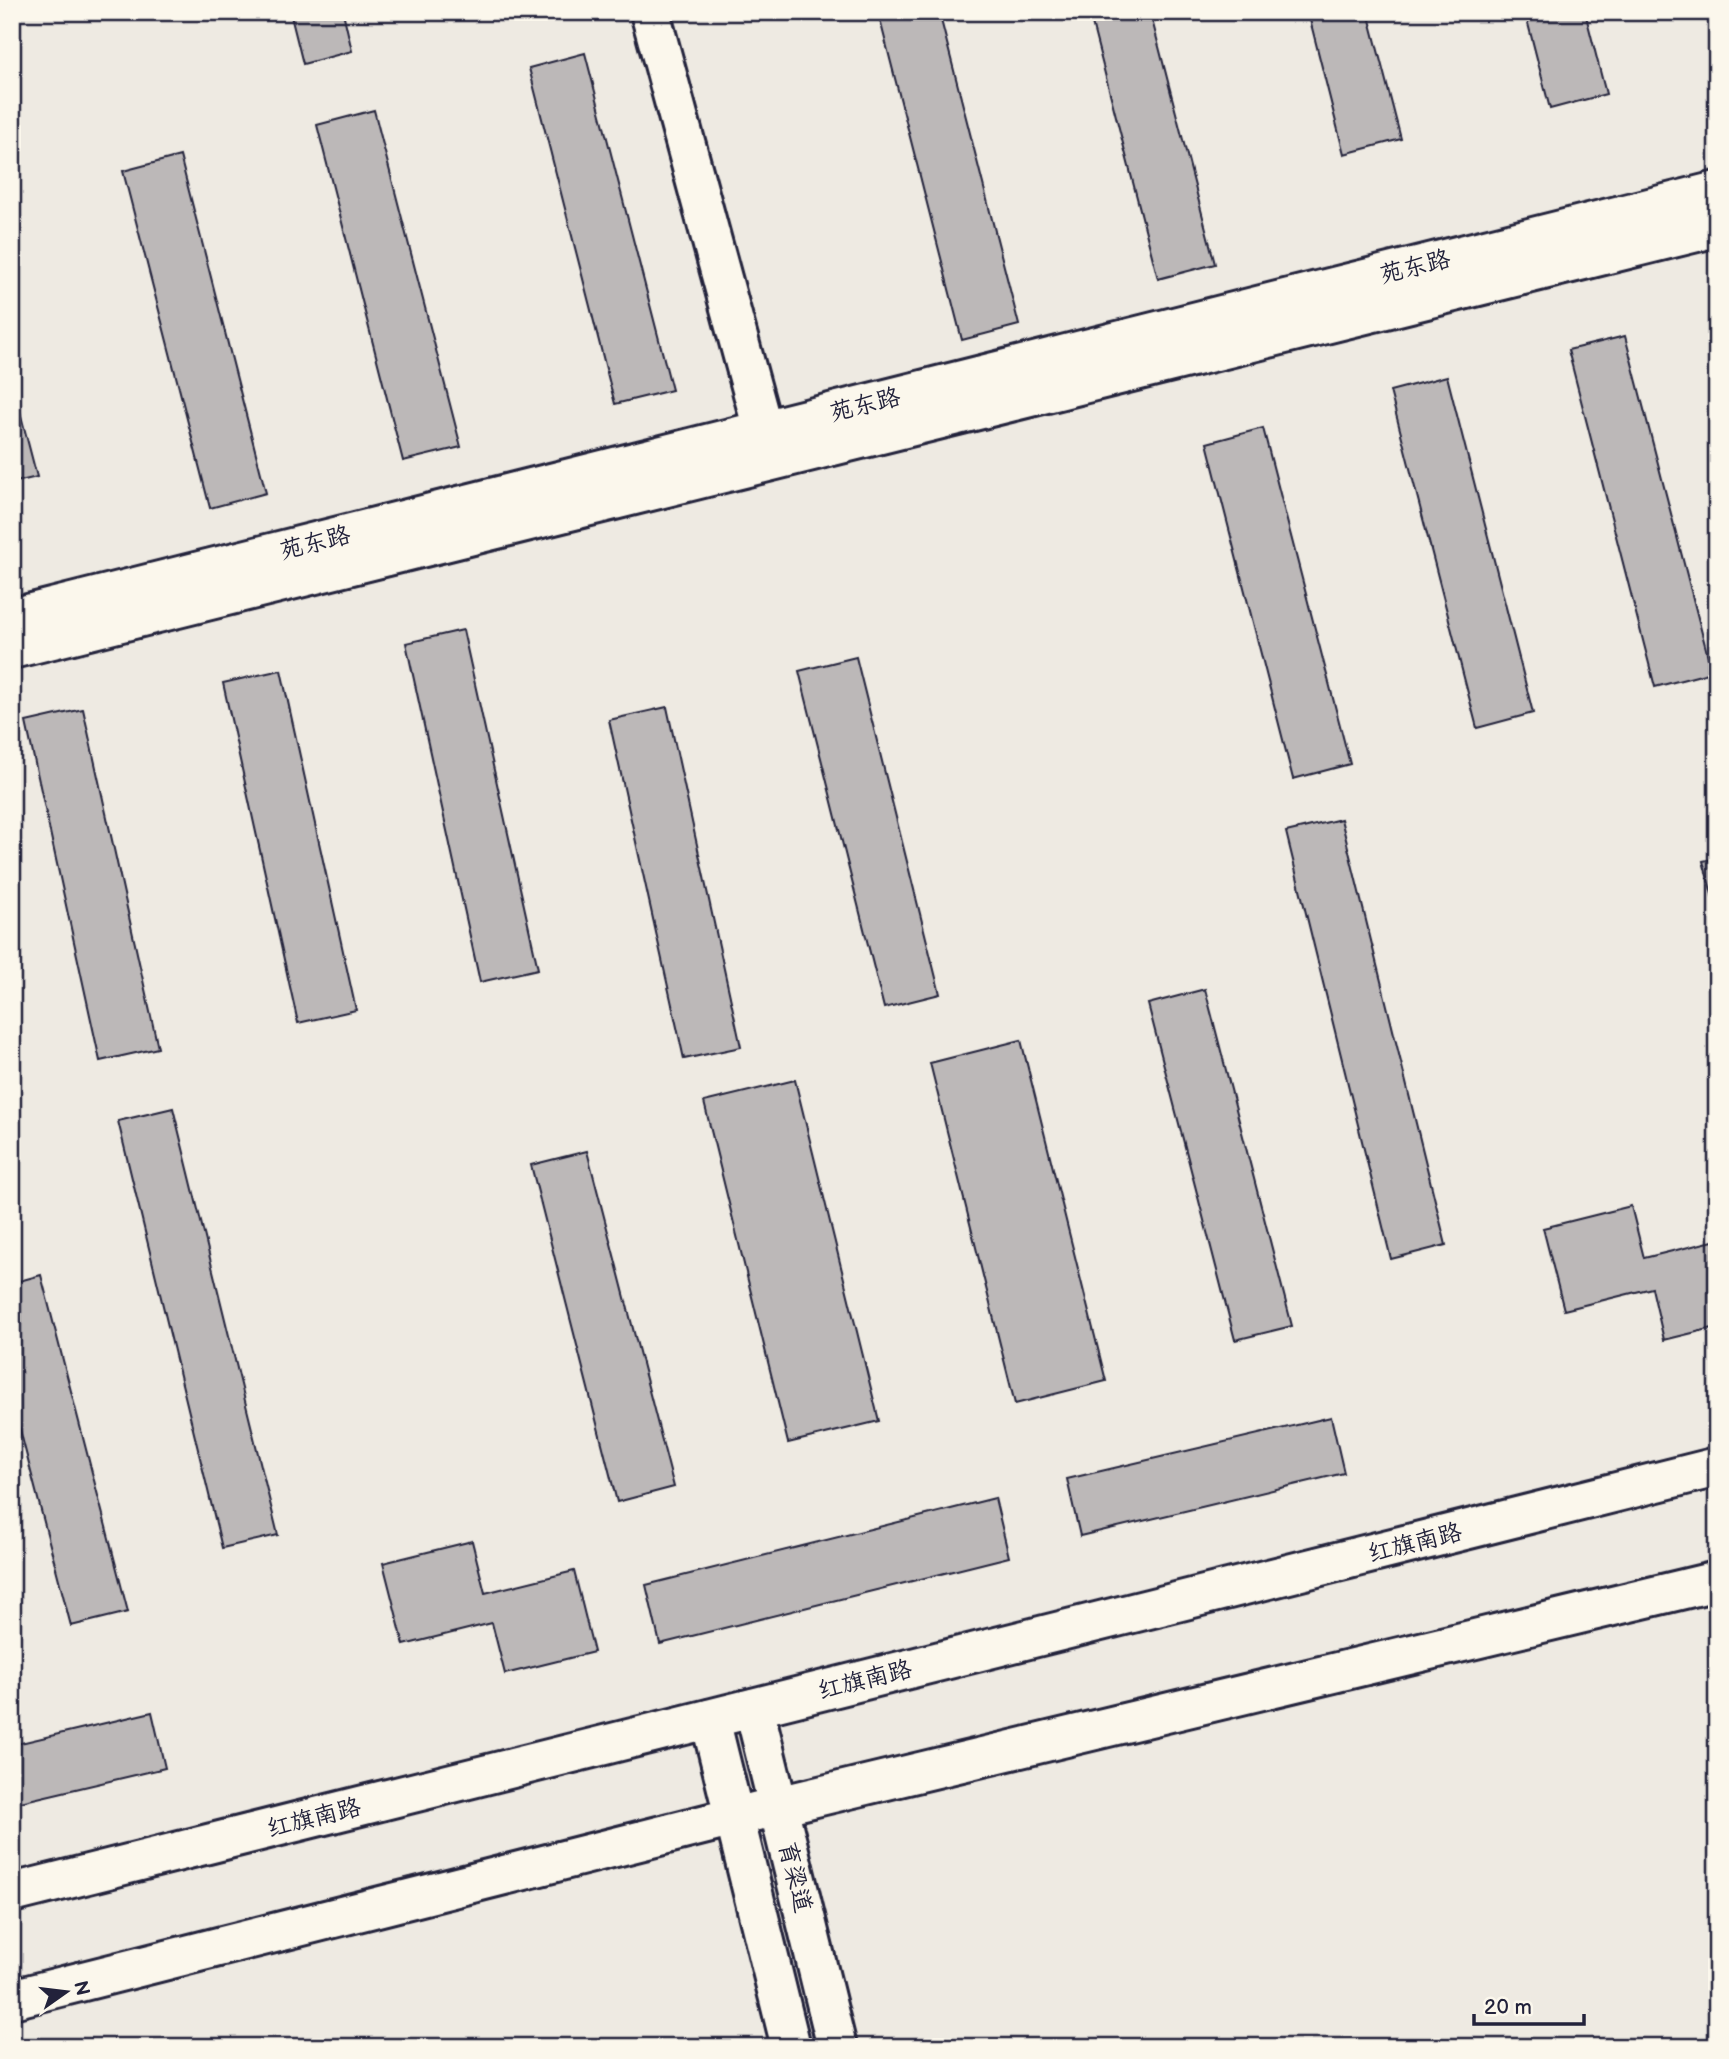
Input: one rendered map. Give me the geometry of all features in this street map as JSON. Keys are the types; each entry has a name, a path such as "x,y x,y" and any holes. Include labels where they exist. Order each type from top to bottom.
{"street":[{"path":"650,12 767,445"},
{"name":"苑东路","path":"12,649 1717,191"},
{"name":"苑东路","path":"12,618 1717,227"},
{"name":"红旗南路","path":"12,1893 1717,1467"},
{"path":"12,1999 778,1806 1717,1581"},
{"name":"育梁道","path":"754,1708 837,2047"},
{"path":"710,1719 791,2047"}],"building":[{"path":"290,12 343,12 352,51 303,64"},
{"path":"878,12 939,12 1019,325 962,340"},
{"path":"1089,12 1150,12 1215,264 1158,279"},
{"path":"1308,12 1368,12 1401,139 1344,154"},
{"path":"1525,12 1585,12 1606,94 1550,109"},
{"path":"585,53 672,390 615,404 529,68"},
{"path":"374,110 461,447 403,461 317,125"},
{"path":"180,156 266,493 210,508 123,171"},
{"path":"1625,336 1712,672 1655,687 1568,350"},
{"path":"1447,376 1533,713 1477,728 1390,391"},
{"path":"12,381 37,477 12,483"},
{"path":"1263,428 1350,764 1293,779 1207,443"},
{"path":"463,630 538,969 480,982 406,643"},
{"path":"856,657 940,994 884,1008 799,671"},
{"path":"281,670 356,1010 298,1023 223,683"},
{"path":"667,707 741,1047 684,1059 609,720"},
{"path":"83,709 158,1048 100,1061 26,722"},
{"path":"1341,819 1446,1245 1391,1259 1286,832"},
{"path":"1717,858 1717,913 1703,861"},
{"path":"1205,989 1292,1326 1235,1340 1148,1004"},
{"path":"1021,1040 1106,1381 1015,1404 930,1063"},
{"path":"795,1080 879,1421 788,1443 704,1102"},
{"path":"173,1108 278,1535 222,1548 118,1121"},
{"path":"587,1151 674,1487 617,1502 531,1165"},
{"path":"1631,1206 1644,1258 1717,1240 1717,1327 1664,1340 1652,1288 1564,1310 1543,1228"},
{"path":"41,1275 128,1612 71,1626 12,1399 12,1283"},
{"path":"1331,1417 1344,1473 1080,1536 1067,1479"},
{"path":"995,1498 1009,1557 660,1644 646,1585"},
{"path":"472,1541 485,1593 574,1571 594,1652 505,1674 492,1623 404,1645 383,1563"},
{"path":"152,1712 165,1768 12,1804 12,1745"}]}
